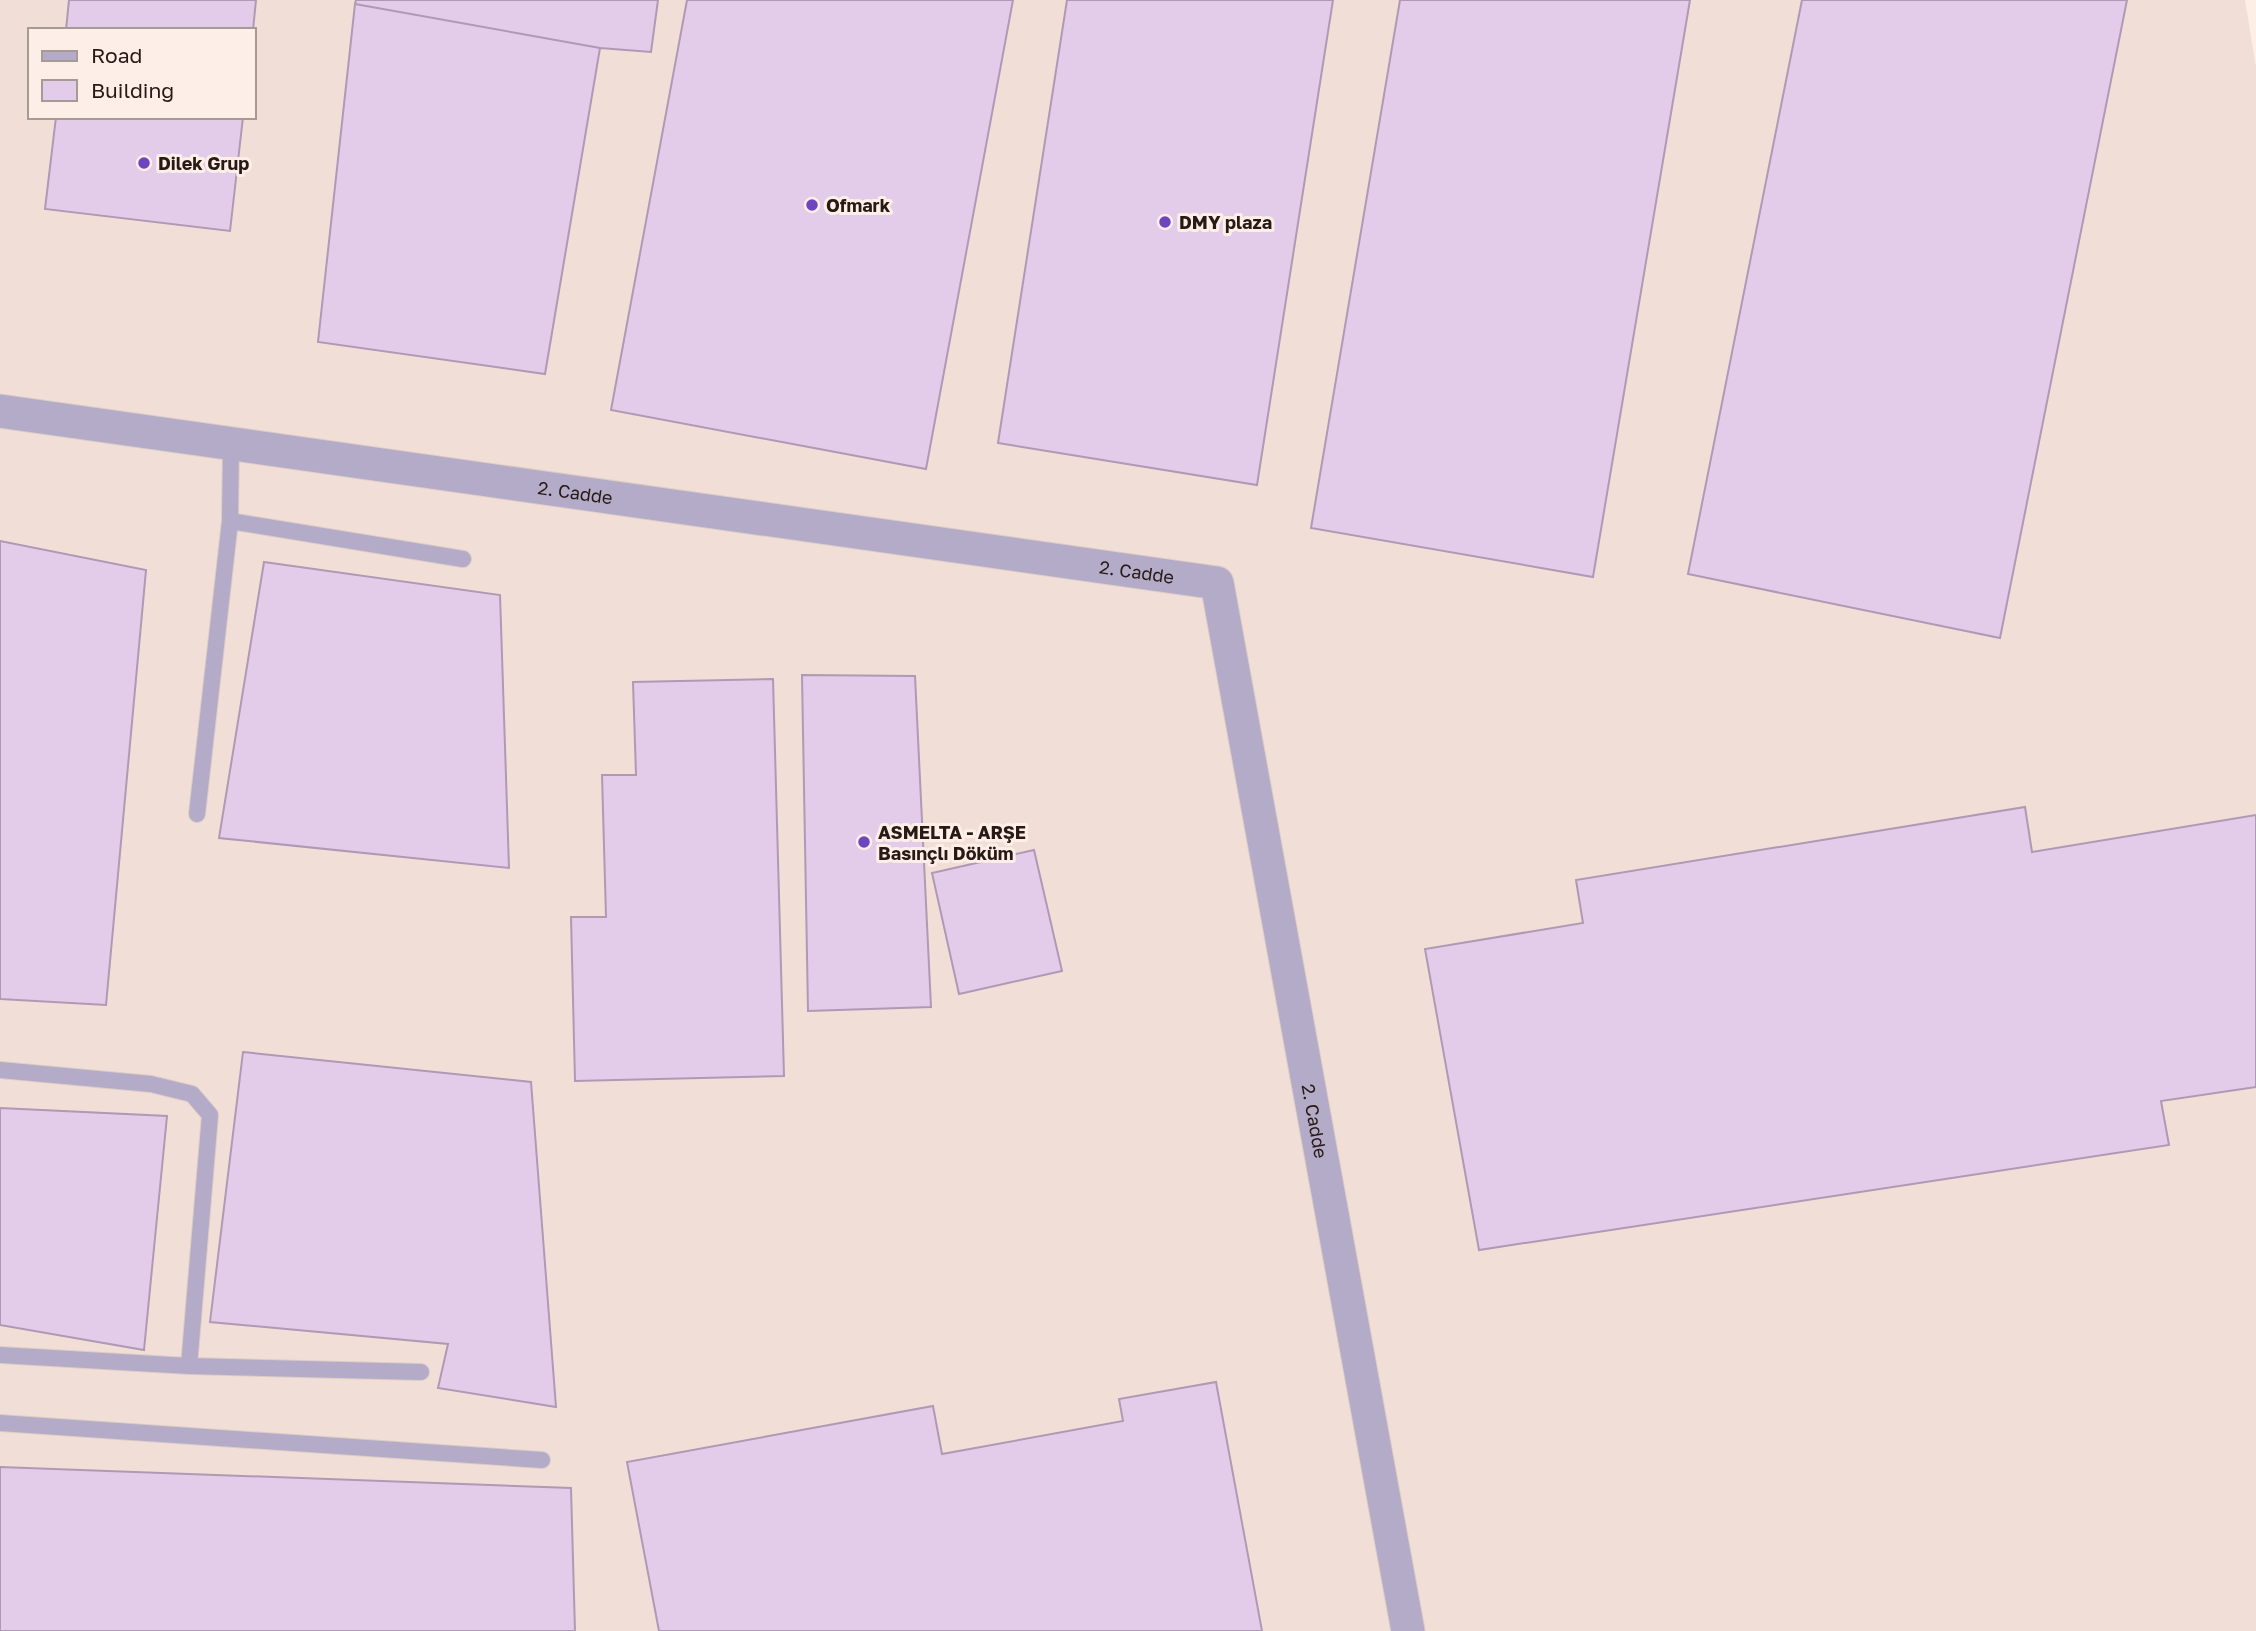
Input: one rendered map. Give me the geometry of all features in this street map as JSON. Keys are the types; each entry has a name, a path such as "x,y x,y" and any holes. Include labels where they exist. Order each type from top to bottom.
{"street":[{"name":"2. Cadde","path":"0,411 1217,583 1408,1631"}],"lane":[{"path":"197,814 230,521 230,443"},
{"path":"230,521 463,559"},
{"path":"0,1070 151,1084 192,1094 209,1115 189,1366"},
{"path":"0,1355 189,1366 421,1372"},
{"path":"0,1423 542,1460"}],"shaded area":[{"path":"0,0 2245,0 2256,67 2256,1631 0,1631"}],"building":[{"path":"69,0 256,0 253,28 66,28"},
{"path":"356,0 658,0 651,52 600,48 355,4"},
{"name":"Ofmark","path":"687,0 1013,0 926,469 611,410"},
{"name":"DMY plaza","path":"1067,0 1333,0 1257,485 998,443"},
{"path":"1400,0 1690,0 1593,577 1311,528"},
{"path":"1802,0 2127,0 2000,638 1688,574"},
{"path":"355,4 600,48 545,374 318,342"},
{"name":"Dilek Grup","path":"56,119 243,119 230,231 45,209"},
{"path":"0,541 146,570 106,1005 0,999"},
{"path":"264,562 500,595 509,868 219,838"},
{"name":"ASMELTA - ARŞE Basınçlı Döküm","path":"802,675 915,676 931,1007 808,1011"},
{"path":"773,679 784,1076 575,1081 571,917 606,917 602,775 636,775 633,682"},
{"path":"2025,807 2032,852 2256,815 2256,1087 2161,1101 2169,1145 1479,1250 1425,949 1583,923 1576,880"},
{"path":"1034,850 1062,971 959,994 932,873"},
{"path":"243,1052 531,1082 556,1407 438,1388 448,1344 210,1322"},
{"path":"0,1108 167,1116 144,1350 0,1325"},
{"path":"1216,1382 1262,1631 659,1631 627,1462 933,1406 942,1454 1123,1421 1119,1399"},
{"path":"0,1467 571,1488 575,1631 0,1631"}],"place":[{"name":"Dilek Grup","path":"144,163"},
{"name":"Ofmark","path":"812,205"},
{"name":"DMY plaza","path":"1165,222"},
{"name":"ASMELTA - ARŞE Basınçlı Döküm","path":"864,842"}]}
